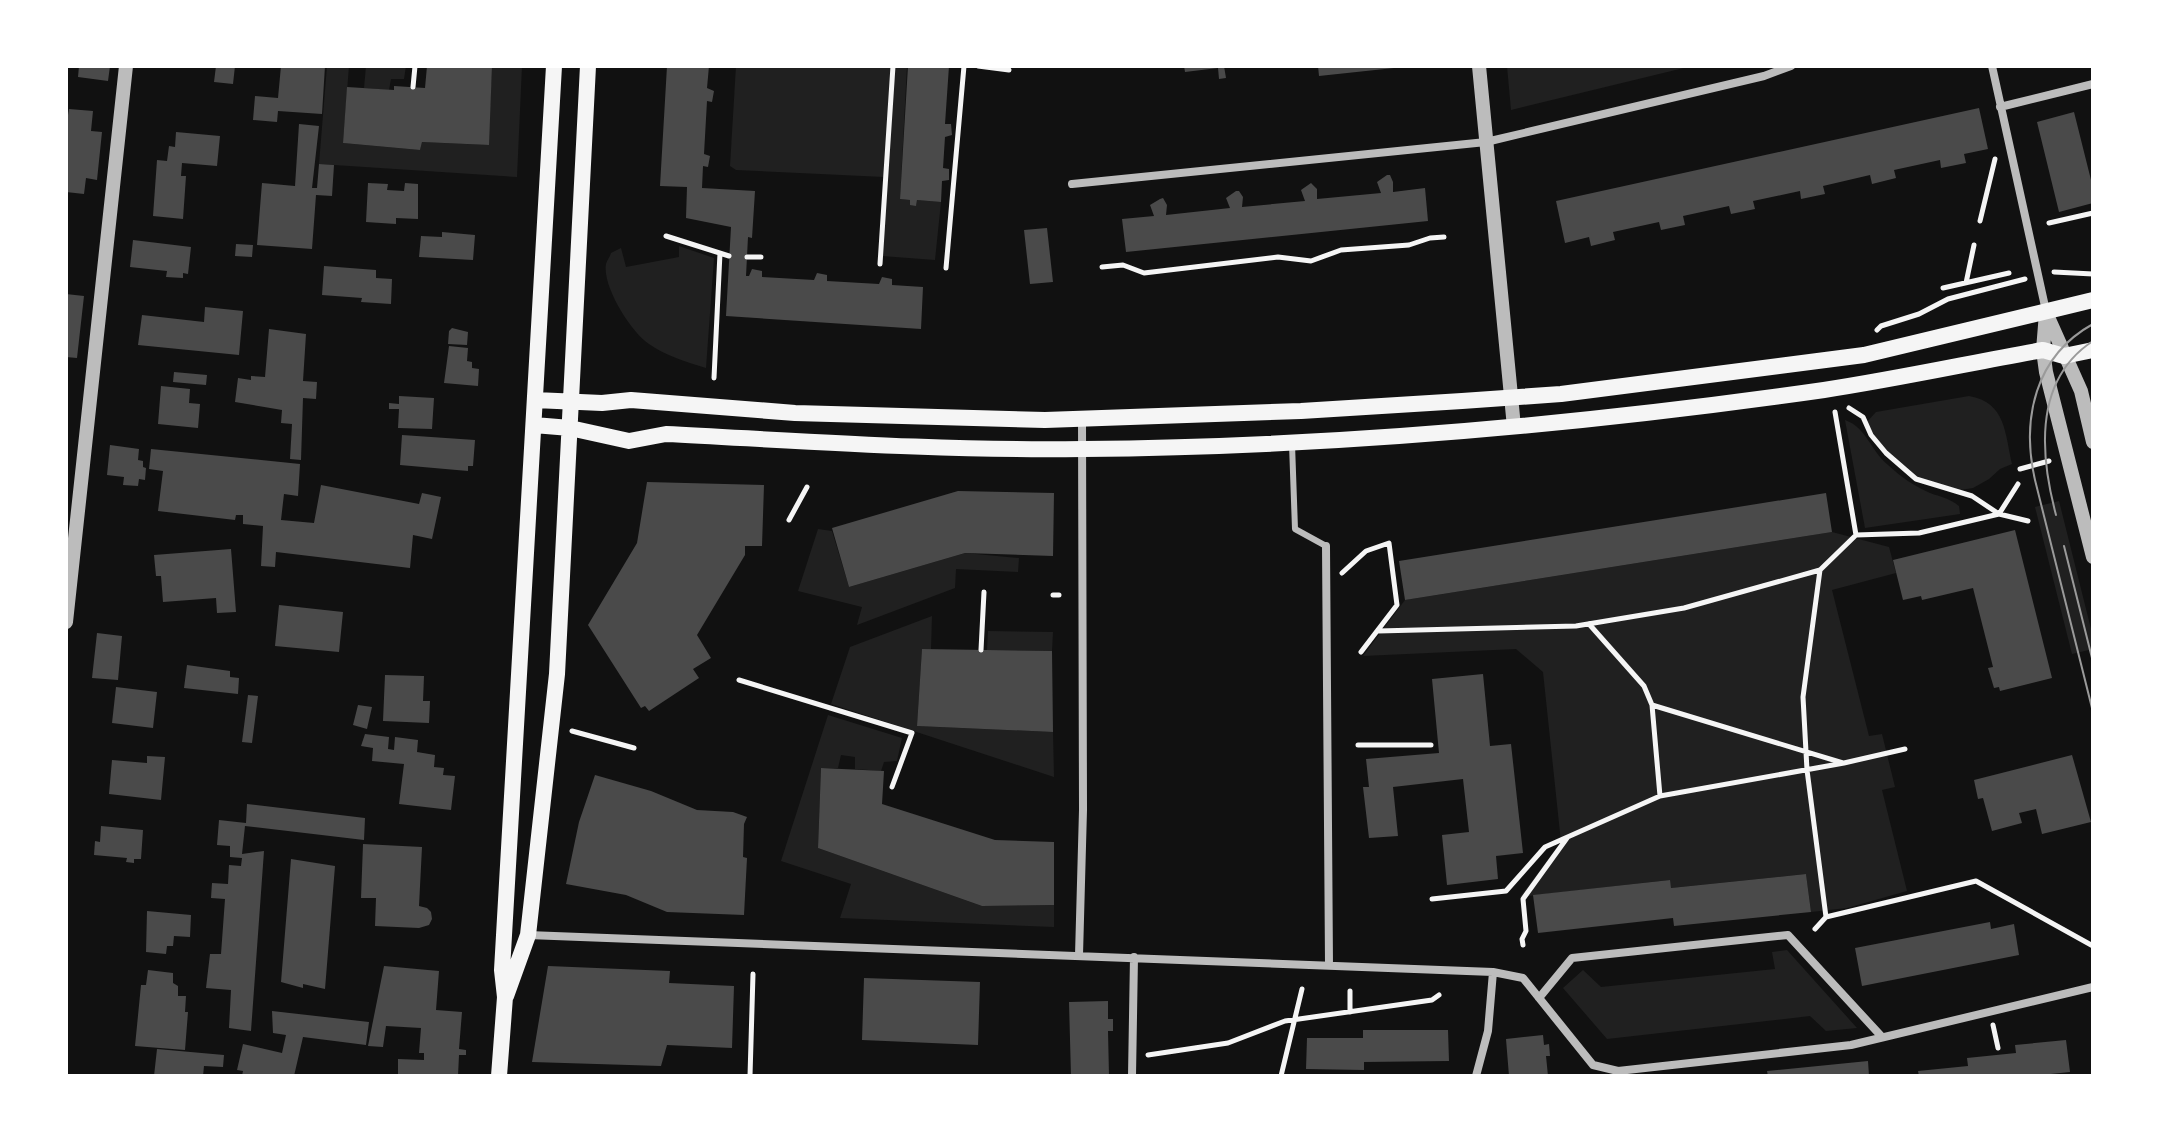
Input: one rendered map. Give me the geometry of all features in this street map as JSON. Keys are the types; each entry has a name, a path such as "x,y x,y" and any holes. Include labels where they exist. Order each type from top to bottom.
{"main road":[{"path":"499,1069 505,997 502,970 554,66"},
{"path":"505,997 528,935 557,674 588,66"},
{"path":"535,400 602,403 631,400 787,412 1082,419 1301,411 1511,398 1864,355 2093,300"},
{"path":"534,425 570,428 629,441 666,434 973,449 1292,443 1514,427 1827,389 2043,350 2064,356 2093,350"},
{"path":"784,440 787,412"}],"street":[{"path":"66,622 126,66"},
{"path":"1479,66 1514,427"},
{"path":"1072,184 1486,142 1764,76 1791,66"},
{"path":"1992,66 2046,313 2081,391 2093,442"},
{"path":"2000,107 2093,84"},
{"path":"2046,313 2043,350 2046,372 2093,557"},
{"path":"1079,955 1083,810 1082,419"},
{"path":"1326,546 1329,964"},
{"path":"528,935 1493,972 1523,978 1593,1065 1618,1071 1851,1045 2093,987"},
{"path":"1539,998 1572,958 1788,935 1882,1037"},
{"path":"1132,1076 1134,957"},
{"path":"1476,1076 1488,1031 1493,972"}],"lane":[{"path":"1292,443 1295,529 1326,546"}],"path":[{"path":"413,87 415,66"},
{"path":"880,264 893,66"},
{"path":"946,268 964,66"},
{"path":"978,66 1009,70"},
{"path":"1980,221 1995,158"},
{"path":"2049,223 2093,213"},
{"path":"666,236 729,256"},
{"path":"1102,267 1123,265 1144,273 1278,257 1311,261 1341,250 1409,245 1444,237"},
{"path":"1966,283 1974,245"},
{"path":"714,378 720,253"},
{"path":"747,257 761,257"},
{"path":"2056,272 2093,274"},
{"path":"1943,288 2009,273"},
{"path":"1871,337 1881,326 1919,314 1948,299 2021,280"},
{"path":"1848,407 1863,417 1871,435 1886,453 1916,479 1972,496 1999,514 2028,521"},
{"path":"1835,412 1856,535"},
{"path":"1378,631 1588,624 1684,608 1820,570 1856,535 1919,533 1999,514 2018,484"},
{"path":"789,520 807,487"},
{"path":"1342,574 1366,551 1389,543 1397,605 1361,652"},
{"path":"1820,570 1803,697 1805,751 1826,917"},
{"path":"981,650 984,592"},
{"path":"1588,624 1644,686 1652,705 1660,796"},
{"path":"739,680 912,733 892,787"},
{"path":"1652,705 1844,763"},
{"path":"572,731 634,748"},
{"path":"1358,745 1431,745"},
{"path":"1432,899 1506,891 1545,847 1660,796 1905,749"},
{"path":"1523,945 1526,931 1523,899 1568,837"},
{"path":"1815,929 1826,917 1976,881 2093,946"},
{"path":"750,1076 753,974"},
{"path":"1281,1076 1302,989"},
{"path":"1350,991 1350,1012"},
{"path":"1131,1058 1228,1043 1285,1021 1432,1000 1439,995"},
{"path":"1993,1027 1998,1048"}],"shaded area":[{"path":"327,66 349,66 343,143 420,150 422,142 488,145 492,66 522,66 517,177 319,164"},
{"path":"366,66 406,66 404,79 391,79 389,90 364,88"},
{"path":"736,66 891,66 884,177 736,170 730,166"},
{"path":"895,66 907,66 900,199 910,200 910,205 916,205 917,200 941,202 935,260 882,256"},
{"path":"1507,66 1692,66 1511,110"},
{"path":"679,246 714,258 706,368 669,355 642,338 619,308 608,284 606,264 611,253 621,248 626,267 679,257"},
{"path":"1969,396 1981,399 1997,412 2005,431 2012,464 1973,488 1960,490 1916,479 1886,453 1866,423 1876,412"},
{"path":"1845,420 1864,434 1882,459 1898,473 1924,490 1955,503 1959,506 1960,514 1865,528"},
{"path":"2059,501 2093,637 2093,649 2072,654 2035,507"},
{"path":"818,529 832,531 849,587 965,553 1019,558 1018,572 956,569 955,588 857,625 862,607 798,591"},
{"path":"1832,532 1889,547 1896,573 1832,590 1869,736 1882,734 1895,787 1882,790 1907,891 1847,908 1811,912 1806,874 1671,888 1669,880 1520,897 1561,842 1543,672 1516,649 1363,656 1405,600"},
{"path":"932,616 931,649 922,650 917,726 1053,732 1054,777 831,704 850,647"},
{"path":"988,631 1053,632 1052,651 987,650"},
{"path":"828,715 902,738 897,761 884,762 881,771 855,769 855,757 841,755 838,768 821,768 818,848 982,906 1054,905 1054,927 840,918 851,884 781,861"},
{"path":"1787,950 1857,1028 1826,1031 1810,1016 1607,1039 1563,988 1583,970 1601,987 1775,969 1772,952"}],"building":[{"path":"79,66 110,66 108,81 78,77"},
{"path":"216,66 235,66 233,84 214,82"},
{"path":"281,66 325,66 322,114 278,111 277,122 253,120 255,96 278,98"},
{"path":"427,66 492,66 489,145 422,142 420,150 343,143 347,87 425,88"},
{"path":"667,66 709,66 707,88 714,91 712,102 707,101 704,154 710,156 708,167 703,166 702,188 755,191 746,276 752,269 762,271 762,277 814,280 817,273 827,275 827,281 879,284 882,277 892,279 892,285 923,287 921,329 726,316 731,227 686,218 687,187 660,186"},
{"path":"908,66 949,66 945,124 951,124 952,135 945,137 943,168 949,169 949,180 942,181 941,202 917,200 916,206 910,205 910,200 900,199"},
{"path":"1184,66 1224,66 1226,78 1219,79 1218,68 1185,72"},
{"path":"1318,66 1394,66 1394,68 1319,76"},
{"path":"1979,108 1988,149 1964,154 1966,163 1941,168 1940,160 1894,170 1896,178 1872,184 1870,175 1823,186 1825,194 1801,199 1800,191 1753,201 1755,209 1731,214 1729,206 1683,216 1685,225 1661,230 1659,222 1613,232 1615,240 1591,246 1589,237 1565,243 1556,201"},
{"path":"69,109 93,111 91,131 102,132 97,180 86,178 84,194 66,192"},
{"path":"2074,112 2093,188 2093,203 2059,212 2037,122"},
{"path":"299,124 319,126 312,188 317,188 319,164 334,165 332,196 316,195 312,249 257,245 262,183 295,186"},
{"path":"176,132 220,136 217,166 182,163 181,176 186,176 183,219 153,216 157,160 167,161 169,146 175,147"},
{"path":"1387,175 1393,182 1393,192 1425,188 1428,221 1126,252 1122,219 1154,216 1150,205 1163,198 1167,205 1166,215 1230,208 1226,198 1236,191 1243,197 1242,207 1305,201 1301,190 1311,183 1317,189 1317,199 1381,193 1377,182"},
{"path":"368,183 388,184 387,190 404,191 405,183 418,184 418,219 396,218 396,224 366,222"},
{"path":"1047,228 1053,282 1030,284 1024,230"},
{"path":"442,232 475,235 473,260 419,257 421,236 442,237"},
{"path":"133,240 191,247 188,274 183,273 183,278 166,277 167,271 130,267"},
{"path":"236,244 253,245 252,257 235,256"},
{"path":"324,266 376,270 376,278 392,279 391,304 322,295"},
{"path":"66,294 84,296 77,358 66,357"},
{"path":"205,307 243,311 239,355 138,345 142,315 204,322"},
{"path":"452,328 468,332 467,345 448,344"},
{"path":"269,329 306,334 303,381 317,382 316,399 303,398 301,460 290,459 292,424 281,423 282,410 235,402 238,378 251,380 251,376 265,377"},
{"path":"449,346 468,348 467,361 472,362 472,368 479,369 478,386 444,383"},
{"path":"174,372 207,375 206,385 173,382"},
{"path":"161,386 190,389 189,403 200,404 198,428 158,424"},
{"path":"399,396 434,398 432,429 398,428 399,409 389,409 389,403 399,404"},
{"path":"402,435 475,440 473,466 468,466 468,471 400,465"},
{"path":"110,445 139,449 138,460 143,461 146,468 145,480 139,479 138,486 123,485 124,477 107,475"},
{"path":"151,449 300,464 298,496 284,494 281,520 314,523 321,485 419,504 422,493 441,497 432,539 413,535 410,568 276,552 275,567 261,566 263,526 243,524 243,515 236,515 235,520 158,511 163,471 149,469"},
{"path":"647,482 764,485 762,546 745,546 745,555 697,635 711,658 693,669 699,678 649,711 645,706 641,708 588,625 637,543"},
{"path":"958,491 1054,493 1053,556 965,553 849,587 832,528"},
{"path":"1826,493 1832,532 1405,600 1399,561"},
{"path":"2015,530 2052,678 2000,691 1999,687 1994,688 1988,668 1993,667 1973,588 1922,600 1921,596 1903,600 1893,560"},
{"path":"231,549 236,612 217,613 216,598 163,602 161,576 156,576 154,555"},
{"path":"279,605 343,612 339,652 275,646"},
{"path":"97,633 122,636 118,680 92,678"},
{"path":"922,649 1052,651 1053,732 917,726"},
{"path":"187,665 230,671 230,677 239,678 238,694 184,688"},
{"path":"1483,674 1490,746 1511,744 1523,853 1496,856 1498,879 1447,885 1442,835 1469,832 1463,779 1393,787 1398,836 1369,838 1363,787 1369,787 1366,759 1439,753 1432,679"},
{"path":"385,675 424,676 423,701 430,701 429,723 383,721"},
{"path":"116,687 157,692 153,728 112,723"},
{"path":"248,695 258,696 252,743 242,742"},
{"path":"358,705 372,707 367,729 353,725"},
{"path":"365,734 389,737 388,749 394,750 395,737 418,740 417,752 435,755 434,767 444,768 443,775 455,776 451,810 399,804 404,764 372,761 373,748 361,746"},
{"path":"2072,755 2091,822 2042,834 2036,809 2019,813 2022,823 1992,831 1983,798 1978,799 1974,780"},
{"path":"147,756 165,757 161,800 109,794 112,760 147,763"},
{"path":"821,768 884,771 882,804 995,840 1054,842 1054,905 982,906 818,848"},
{"path":"595,775 651,791 697,810 733,812 747,817 744,824 743,857 747,858 744,915 667,912 626,895 566,884 579,822"},
{"path":"247,804 365,818 364,840 245,826 242,854 264,851 251,1031 229,1028 231,990 206,988 210,954 221,954 225,899 211,898 212,883 228,884 229,865 241,866 242,858 230,857 230,846 217,845 219,820 246,823"},
{"path":"101,826 143,830 141,859 134,859 134,863 126,862 127,858 94,855 95,841 100,842"},
{"path":"363,844 422,847 419,906 431,912 429,925 419,928 375,926 376,898 361,898"},
{"path":"291,859 335,866 325,989 303,984 303,988 281,982"},
{"path":"1806,874 1811,912 1674,926 1673,918 1538,933 1533,895 1670,880 1671,888"},
{"path":"147,911 191,915 190,937 174,936 173,946 167,946 166,954 146,952"},
{"path":"1990,922 1991,929 2014,924 2019,955 1862,986 1855,948"},
{"path":"384,966 439,971 436,1010 462,1012 459,1049 466,1050 466,1055 459,1055 458,1076 398,1074 398,1059 424,1060 424,1053 419,1053 421,1028 386,1026 383,1047 368,1046"},
{"path":"548,966 670,971 669,983 734,986 732,1048 667,1045 661,1066 532,1062"},
{"path":"148,970 173,973 178,996 186,996 185,1050 135,1046 141,985 146,985"},
{"path":"864,978 980,982 978,1045 862,1040"},
{"path":"1108,1001 1108,1019 1113,1019 1113,1031 1108,1031 1109,1076 1071,1076 1069,1002"},
{"path":"272,1011 369,1022 366,1045 303,1037 294,1076 242,1076 243,1071 237,1070 243,1044 282,1053 286,1035 273,1033"},
{"path":"1363,1030 1448,1030 1449,1061 1364,1062 1364,1070 1306,1069 1307,1038 1363,1038"},
{"path":"1543,1035 1544,1045 1549,1044 1550,1056 1546,1056 1548,1076 1509,1076 1506,1039"},
{"path":"2066,1040 2070,1072 2031,1076 1919,1076 1918,1071 1968,1066 1967,1058 2016,1053 2015,1045"},
{"path":"157,1049 224,1055 223,1067 204,1066 203,1076 154,1076"},
{"path":"1868,1061 1869,1076 1768,1076 1767,1071"}],"tram line":[{"path":"2093,324 2073,337 2045,371 2037,391 2030,434 2035,480 2093,712"},
{"path":"2056,515 2047,468 2046,420 2060,376 2074,357 2093,341"},
{"path":"2064,546 2093,662"}]}
